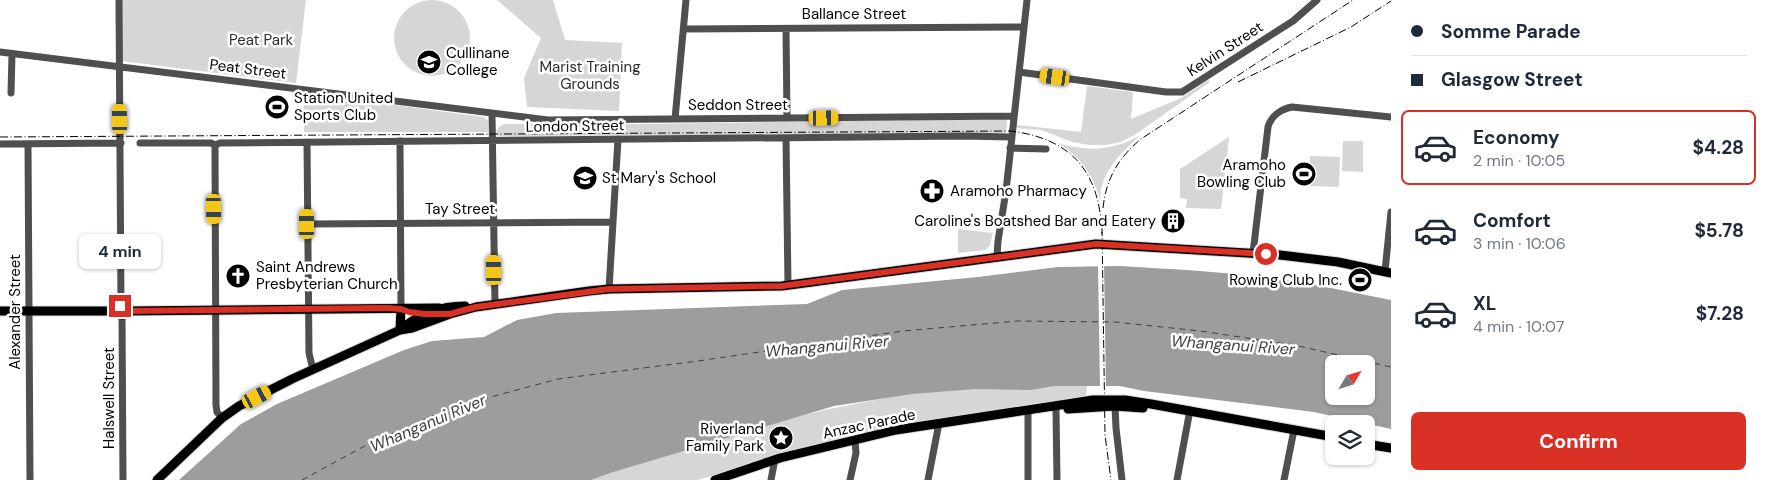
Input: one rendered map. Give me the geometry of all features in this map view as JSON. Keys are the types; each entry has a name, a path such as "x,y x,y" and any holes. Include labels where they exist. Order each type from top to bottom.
{"main road":[{"path":"157,480 222,418 239,406 400,330 412,328 476,307 609,289 788,285 1096,244 1253,253 1323,260 1388,272"},
{"path":"0,311 476,307"},
{"path":"400,330 409,322 439,308"},
{"path":"401,309 425,314 450,314"},
{"path":"400,330 401,309"},
{"name":"Anzac Parade","path":"715,480 772,461 855,440 939,423 1030,411 1093,400 1112,399 1178,409"},
{"name":"Anzac Parade","path":"1030,411 1115,406 1190,410 1325,436"},
{"path":"1375,445 1391,448"}],"street":[{"name":"Halswell Street","path":"119,0 123,480"},
{"path":"675,119 686,0"},
{"path":"997,256 1027,0"},
{"name":"Kelvin Street","path":"1019,72 1166,92 1182,92 1293,21 1317,0"},
{"name":"Ballance Street","path":"684,29 1024,27"},
{"path":"786,29 787,118"},
{"name":"Peat Street","path":"0,52 492,114"},
{"path":"11,94 12,54"},
{"path":"1253,253 1268,127 1277,113 1296,107 1391,117"},
{"path":"492,114 495,305"},
{"name":"Seddon Street","path":"492,114 558,120 1014,116"},
{"name":"London Street","path":"140,143 211,143 215,145 220,143 400,141 1011,137"},
{"path":"786,138 788,285"},
{"path":"609,289 618,140"},
{"path":"400,141 401,309"},
{"path":"307,142 309,360 312,370"},
{"path":"0,144 121,143"},
{"name":"Alexander Street","path":"28,144 30,480"},
{"path":"215,145 216,405 217,412 222,418"},
{"path":"1010,148 1046,149"},
{"path":"1388,272 1391,212"},
{"name":"Tay Street","path":"307,224 613,222"},
{"path":"1115,406 1122,480"},
{"path":"1056,410 1058,480"},
{"path":"1177,480 1190,410"},
{"path":"1028,480 1030,411"},
{"path":"928,480 939,423"},
{"path":"1284,480 1294,430"},
{"path":"850,480 856,453 855,440"},
{"path":"771,480 774,464 772,461"}],"green space":[{"name":"Peat Park","path":"121,0 306,0 296,83 121,61"},
{"path":"432,0 447,3 459,11 467,23 470,38 467,53 459,65 447,73 432,76 417,73 405,65 397,53 394,38 397,23 405,11 417,3"},
{"name":"Marist Training Grounds","path":"497,0 553,0 565,40 622,43 619,111 527,107 524,78 541,38"},
{"path":"1208,80 1210,82 1136,134 1121,142 1106,145 1089,145 1072,142 1041,130 1016,128 1018,125 1081,132 1087,86 1133,92 1131,119 1181,98"},
{"path":"304,93 484,117 488,121 488,132 304,132"},
{"path":"1005,119 1007,121 1006,133 498,136 496,132 504,124"},
{"path":"1141,135 1113,164 1107,174 1103,183 1101,202 1086,168 1074,155 1058,143 1091,149 1110,147"},
{"path":"1229,137 1221,209 1186,208 1187,199 1180,198 1180,169"},
{"path":"1343,141 1363,141 1363,172 1342,171"},
{"path":"1310,156 1340,157 1339,187 1309,186"},
{"path":"958,229 993,233 990,245 986,250 958,253"},
{"name":"Riverland Family Park","path":"1011,385 1087,385 1086,397 941,418 818,445 698,480 581,480 738,431 829,409 927,390"}],"water":[{"name":"Whanganui River","path":"1119,266 1193,270 1298,282 1391,300 1391,429 1375,425 1375,415 1328,415 1144,391 1120,386 1054,386 1031,390 975,389 912,394 834,406 591,480 179,480 241,424 277,404 404,350 432,341 484,337 517,320 556,313 807,304 842,290 1058,267"}],"pier":[{"path":"1098,264 1104,264 1106,388 1100,388"}],"ferry route":[{"path":"302,480 372,442 453,407 558,379 903,331 1018,321 1115,322 1200,331 1294,345 1391,367"}],"railway":[{"path":"1103,208 1107,188 1114,170 1141,139 1353,0"},
{"path":"1238,82 1351,27 1391,1"},
{"path":"0,137 1011,131 1033,135 1051,142 1067,151 1079,163 1089,177 1096,193 1102,234"},
{"path":"1102,228 1105,435 1111,480"}],"place":[{"name":"Cullinane College","path":"429,62"},
{"name":"Station United Sports Club","path":"277,107"},
{"name":"Aramoho Bowling Club","path":"1304,174"},
{"name":"St Mary's School","path":"585,178"},
{"name":"Aramoho Pharmacy","path":"932,191"},
{"name":"Caroline's Boatshed Bar and Eatery","path":"1173,221"},
{"name":"Saint Andrews Presbyterian Church","path":"238,276"},
{"name":"Rowing Club Inc.","path":"1360,280"},
{"name":"Riverland Family Park","path":"781,438"}],"route":[{"path":"120,306 125,306 127,311 388,308 425,314 450,314 476,307 609,289 782,286 1096,244 1266,254"}]}
